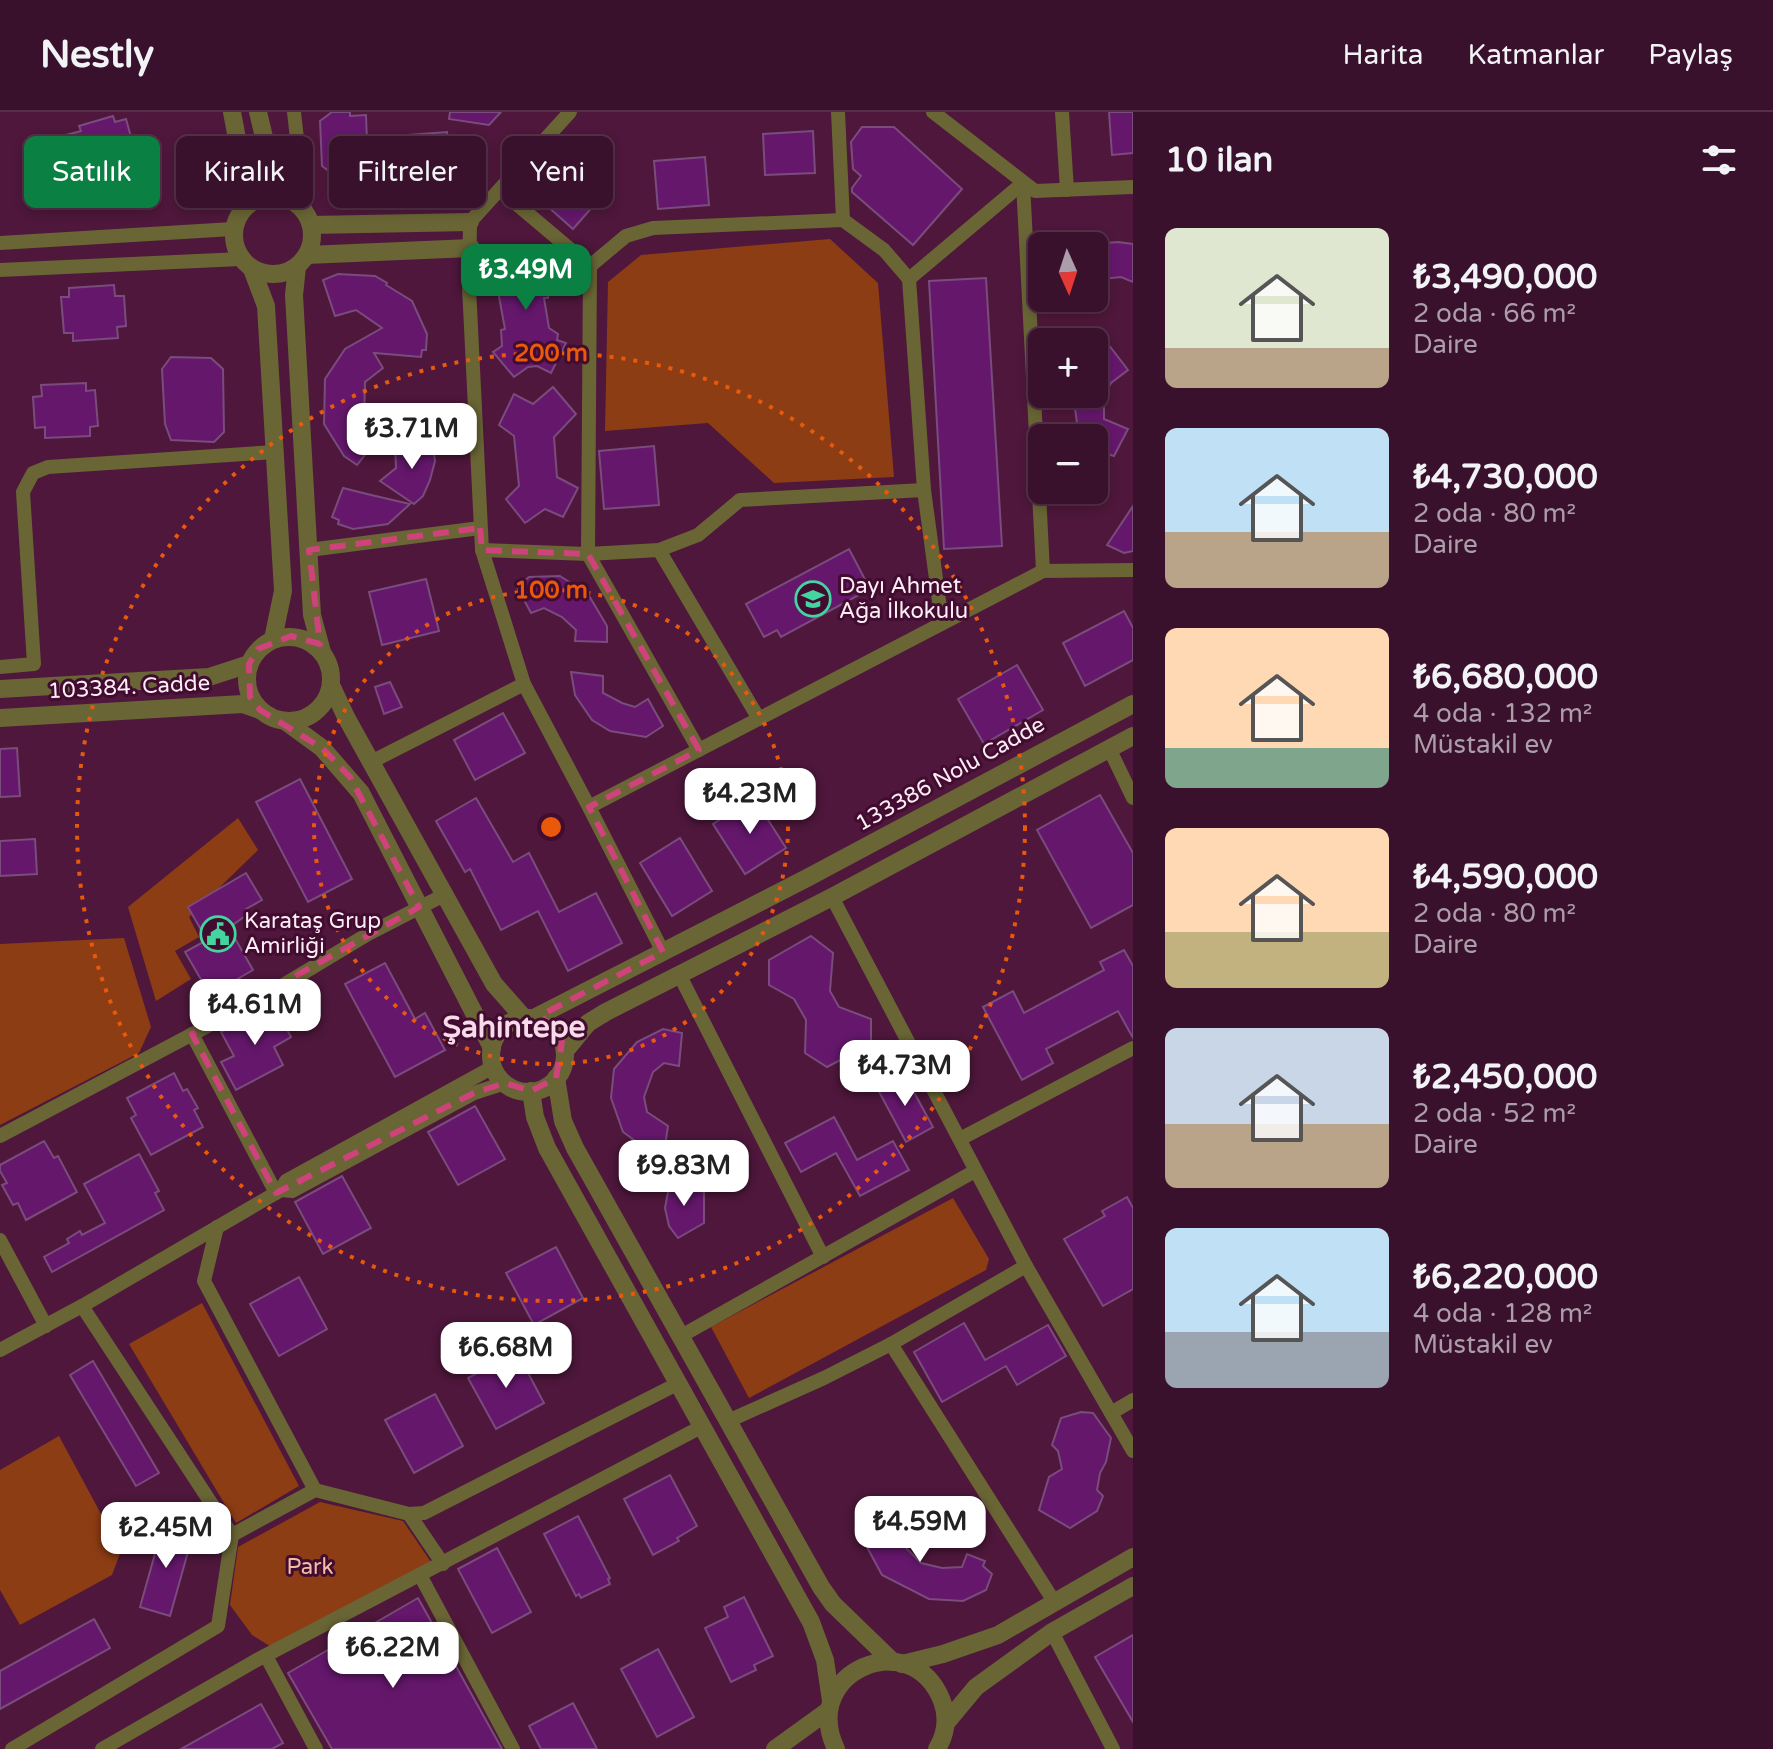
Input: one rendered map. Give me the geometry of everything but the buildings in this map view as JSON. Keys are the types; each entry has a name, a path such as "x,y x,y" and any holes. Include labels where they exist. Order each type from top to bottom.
{"street":[{"path":"232,112 236,136"},
{"path":"258,112 264,136"},
{"path":"294,112 312,240 302,261 294,295 312,615 322,652 330,667 331,685 326,700 315,712 301,719 285,721 272,718 260,710 250,697 246,680 249,664 258,649 273,639 291,636 308,640 322,652"},
{"path":"570,112 470,222 469,287 482,550 524,684 663,952"},
{"path":"838,112 843,220"},
{"path":"933,112 1035,191 1133,187"},
{"path":"1062,112 1067,190"},
{"path":"909,279 1023,183"},
{"path":"1023,183 1043,571"},
{"path":"500,190 590,266"},
{"path":"245,208 233,229 234,245 247,264 266,306 283,591 273,639"},
{"path":"299,208 308,218 470,222"},
{"path":"699,750 588,554 590,266 626,236 653,228 843,220 884,250 909,279 924,490 942,623"},
{"path":"0,243 233,229"},
{"path":"0,270 247,264 267,274 283,273 302,261 471,248"},
{"path":"0,667 34,664 23,492 33,473 48,467 275,452"},
{"path":"482,550 588,554 659,550 698,535 740,500 924,490"},
{"path":"309,550 480,528"},
{"path":"659,550 759,719"},
{"path":"589,807 1043,571 1133,570"},
{"path":"0,689 209,677 249,664"},
{"path":"371,762 524,684"},
{"path":"331,685 494,984 529,1018"},
{"name":"103384. Cadde","path":"0,718 243,704 260,710"},
{"name":"133386 Nolu Cadde","path":"529,1018 807,878 1133,704"},
{"path":"285,721 322,748 361,793 505,1083 522,1091 531,1091 556,1078 565,1051 588,1023 1133,736"},
{"path":"1109,748 1133,798"},
{"path":"0,1136 446,894"},
{"path":"832,897 1026,1266 1133,1451"},
{"path":"680,976 823,1257"},
{"path":"492,1058 494,1039 507,1025 529,1018 543,1021 558,1033 565,1051"},
{"path":"192,1034 278,1192"},
{"path":"960,1139 1133,1048"},
{"path":"0,1350 278,1192 286,1181 492,1058"},
{"path":"556,1078 568,1134 821,1587 833,1604 897,1663"},
{"path":"278,1192 292,1191 474,1093 505,1083"},
{"path":"531,1091 535,1117 547,1148 811,1622 825,1660 830,1736 836,1749"},
{"path":"681,1336 975,1171"},
{"path":"217,1227 204,1281 315,1490"},
{"path":"0,1240 46,1326"},
{"path":"728,1421 891,1344 1026,1266"},
{"path":"12,1749 218,1626 232,1535 82,1306"},
{"path":"891,1344 1055,1603"},
{"path":"232,1535 315,1490 409,1514 424,1513 679,1383"},
{"path":"1111,1413 1133,1400"},
{"path":"102,1749 266,1656 703,1426"},
{"path":"409,1514 443,1564"},
{"path":"897,1663 943,1654 998,1635 1133,1557"},
{"path":"420,1575 513,1749"},
{"path":"942,1740 976,1687 1052,1632 1133,1586"},
{"path":"1052,1632 1113,1749"},
{"path":"266,1656 316,1749"},
{"path":"775,1749 830,1705 841,1683 856,1670 875,1662 912,1666 926,1676 937,1689 944,1705 942,1740"}],"highlighted area":[{"path":"480,528 482,550 588,554 699,750 589,807 663,952 541,1015 562,1042 556,1078 531,1091 505,1083 474,1093 276,1193 192,1034 419,907 350,777 322,748 260,710 250,697 249,664 258,649 291,636 320,644 309,550"}],"green space":[{"path":"830,239 878,283 894,477 774,483 708,423 605,431 608,282 641,255"},
{"path":"238,818 258,850 189,917 199,937 175,951 191,979 156,1001 128,907"},
{"path":"124,938 151,1027 139,1053 0,1125 0,944"},
{"path":"953,1198 989,1259 986,1270 749,1398 711,1327"},
{"name":"Park","path":"202,1303 299,1486 236,1523 129,1344"},
{"path":"59,1436 121,1551 112,1575 20,1625 0,1590 0,1470"},
{"name":"Park","path":"320,1502 403,1521 431,1562 273,1648 252,1635 230,1605 238,1547"}],"place":[{"name":"Dayı Ahmet Ağa İlkokulu","path":"813,599"},
{"name":"Karataş Grup Amirliği","path":"218,934"}],"district":[{"name":"Şahintepe","path":"514,1027"}]}
